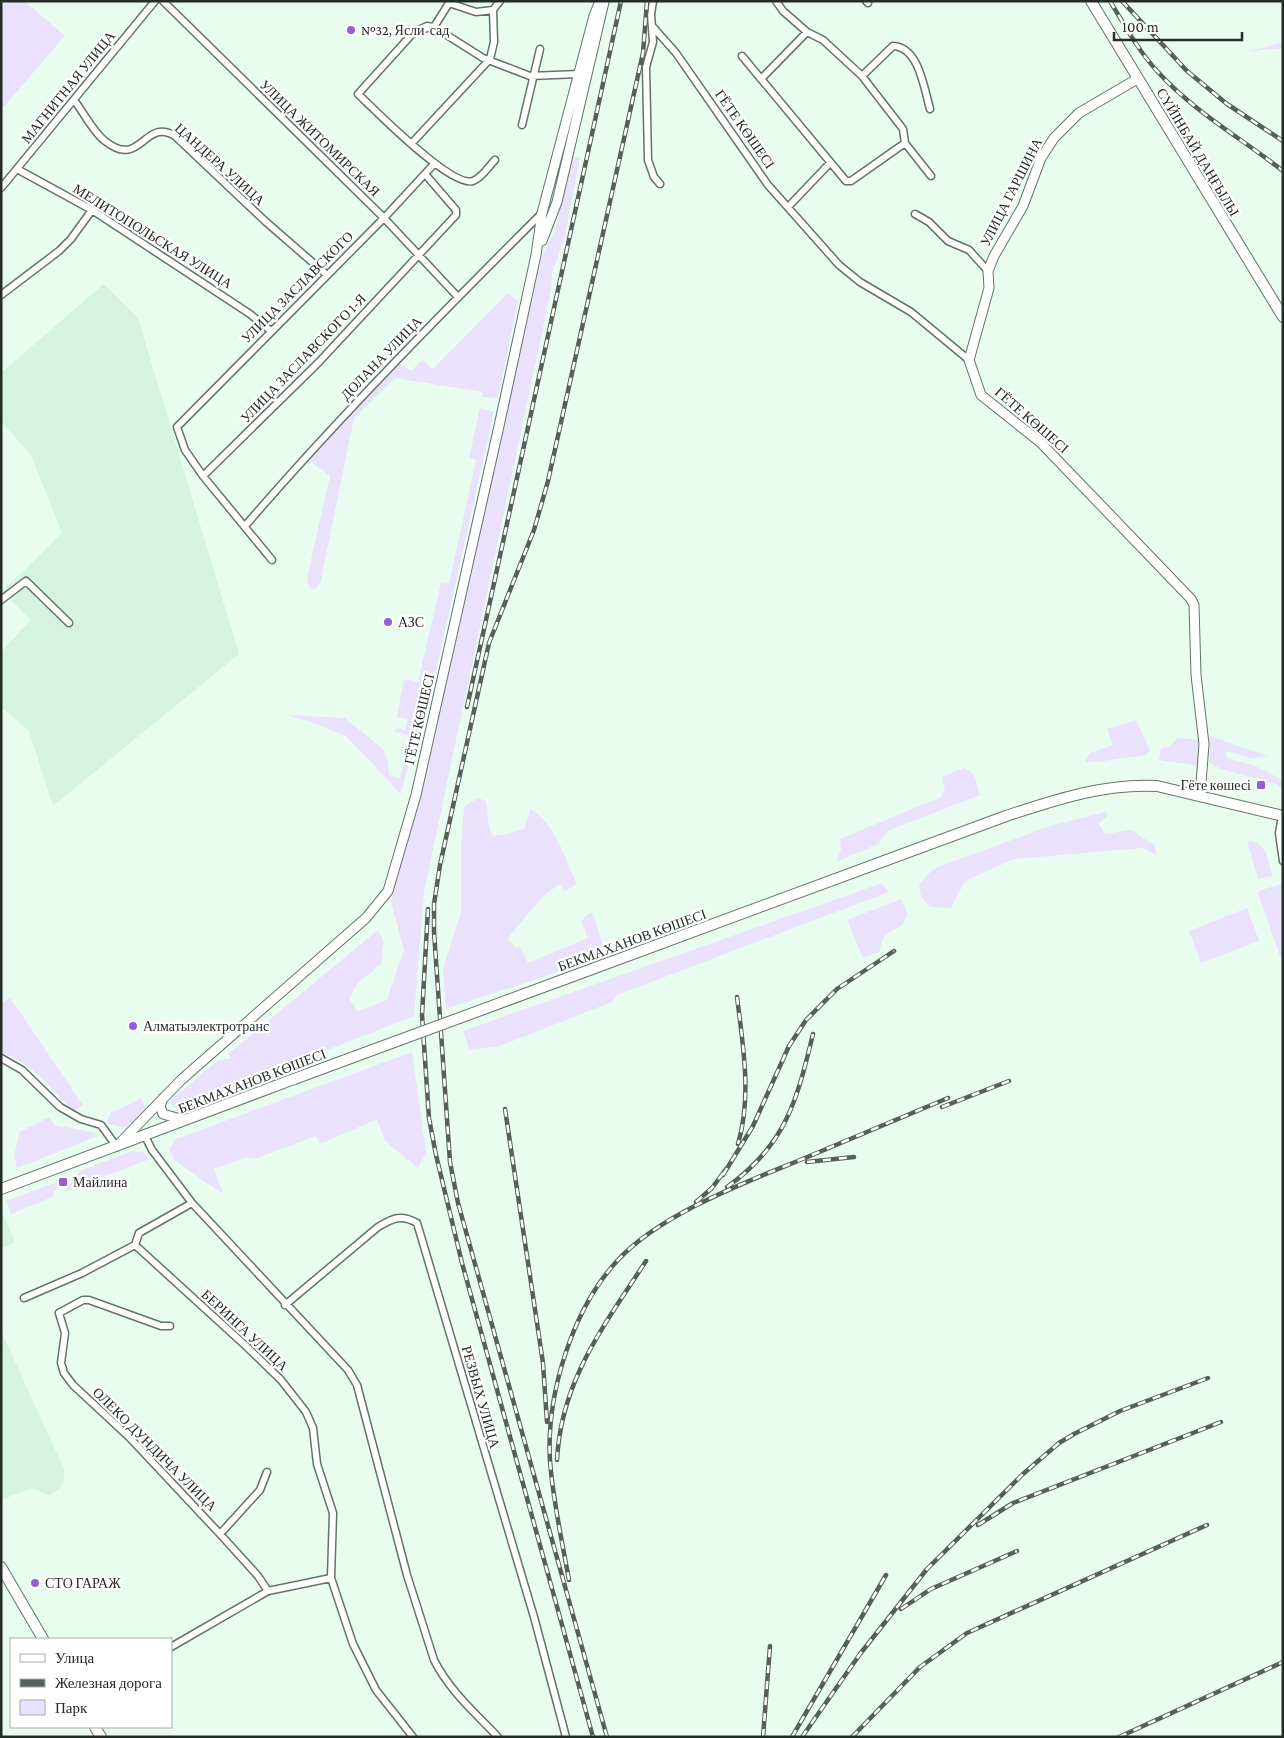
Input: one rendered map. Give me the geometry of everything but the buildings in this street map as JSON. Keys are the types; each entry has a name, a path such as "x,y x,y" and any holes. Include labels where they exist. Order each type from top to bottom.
{"main road":[{"name":"ГЁТЕ КӨШЕСІ","path":"117,1147 164,1096 366,918 388,891 416,795 536,255 542,213 594,16 602,1"},
{"name":"ГЁТЕ КӨШЕСІ","path":"536,255 557,202 602,1"},
{"name":"СҮЙІНБАЙ ДАҢҒЫЛЫ","path":"1091,1 1283,317"},
{"name":"УЛИЦА ГАРШИНА","path":"969,360 989,288 988,271 994,256 1023,206 1041,158 1054,138 1079,113 1137,79"},
{"name":"ГЁТЕ КӨШЕСІ","path":"969,360 981,394 1040,442 1191,599 1194,605 1196,675 1204,744 1200,796"},
{"name":"БЕКМАХАНОВ КӨШЕСІ","path":"1,1189 1006,816 1076,794 1136,785 1157,786 1282,816"},
{"path":"164,1096 160,1106 163,1114 174,1119 186,1120"},
{"path":"1,1567 42,1638"}],"street":[{"name":"МАГНИТНАЯ УЛИЦА","path":"1,188 155,1"},
{"name":"УЛИЦА ЖИТОМИРСКАЯ","path":"163,1 384,218 457,296"},
{"path":"411,144 490,59 494,42 493,10 500,1"},
{"path":"653,1 651,14 653,42 646,67 648,160 654,177 660,184"},
{"path":"779,2 807,32 823,40 862,76 903,129 905,143 931,176"},
{"path":"434,27 450,3 476,12 493,10"},
{"path":"495,160 473,181 465,181 434,164 358,94 414,32 427,26 434,27 482,58 490,59 534,76 579,74"},
{"name":"ГЁТЕ КӨШЕСІ","path":"653,27 676,53 768,185 839,266 860,282 911,312 969,360"},
{"path":"761,79 807,32"},
{"path":"862,76 893,46 901,46 908,51 918,69 930,108"},
{"path":"522,125 540,49"},
{"path":"742,56 846,181 852,181 905,143"},
{"name":"ЦАНДЕРА УЛИЦА","path":"74,100 103,140 112,146 123,149 136,148 156,131 164,130 175,136 265,221 327,275"},
{"path":"788,207 830,163"},
{"name":"УЛИЦА ЗАСЛАВСКОГО","path":"203,476 185,450 177,427 384,218 434,164"},
{"name":"МЕЛИТОПОЛЬСКАЯ УЛИЦА","path":"17,169 92,210 250,314 271,331"},
{"name":"УЛИЦА ЗАСЛАВСКОГО 1-Я","path":"203,476 318,363 456,213 425,174"},
{"path":"1,295 72,239 92,210"},
{"name":"ДОЛАНА УЛИЦА","path":"245,526 310,450 457,296 542,213"},
{"name":"УЛИЦА ГАРШИНА","path":"914,214 929,222 948,241 968,250 988,271"},
{"path":"203,476 225,506 245,526 272,560"},
{"path":"1,600 26,581 69,623"},
{"path":"1282,816 1279,844 1283,862"},
{"path":"1,1058 22,1070 60,1107 81,1119 101,1125 117,1147"},
{"path":"145,1136 152,1150 192,1203 285,1305 348,1370 357,1385 407,1575 434,1660 440,1671 464,1702 498,1737"},
{"path":"24,1298 82,1273 135,1245 139,1233 192,1203"},
{"name":"РЕЗВЫХ УЛИЦА","path":"285,1305 378,1227 396,1217 406,1217 417,1223 534,1617 566,1737"},
{"name":"БЕРИНГА УЛИЦА","path":"135,1245 248,1347 281,1380 306,1412 313,1428 316,1464 332,1512 331,1578 353,1644 376,1690 413,1737"},
{"name":"ОЛЕКО ДУНДИЧА УЛИЦА","path":"170,1326 161,1326 90,1300 83,1300 59,1313 65,1333 61,1363 64,1373 73,1385 129,1437 220,1534 258,1576 268,1591"},
{"path":"220,1534 260,1490 267,1472"},
{"path":"172,1646 268,1591 331,1578"}],"shaded area":[{"path":"104,284 138,318 239,654 53,806 29,731 1,707 1,652 31,620 2,592 62,533 31,455 1,421 1,373"},
{"path":"1,1209 15,1242 1,1249"},
{"path":"1,1331 64,1469 64,1481 61,1487 49,1495 32,1488 1,1500"}],"green space":[{"path":"1,1 24,1 65,36 1,110"},
{"path":"1283,42 1283,48 1249,51"},
{"path":"572,156 580,158 564,240 552,273 551,290 424,892 414,1016 176,1109 170,1103 171,1100 217,1061 231,1058 228,1054 378,930 384,942 381,964 357,984 349,999 358,1011 387,1000 404,950 391,902 543,253 555,231"},
{"path":"508,293 518,301 498,398 482,397 483,392 395,378 354,418 320,584 315,589 312,589 308,585 307,578 330,476 310,461 311,446 385,366 398,362 411,371 422,360 433,369"},
{"path":"480,408 494,412 426,716 416,714 412,733 415,736 401,794 346,736 308,721 285,715 345,718 383,749 388,761 389,775 400,778 411,737 395,732 396,728 406,730 408,719 397,717 404,679 418,682 441,583 449,584 476,460 469,458"},
{"path":"1136,720 1150,750 1146,755 1085,762 1090,753 1113,745 1107,729"},
{"path":"1210,736 1268,756 1251,758 1226,751 1226,756 1229,759 1253,765 1283,780 1283,790 1276,784 1221,769 1209,763"},
{"path":"1178,738 1200,740 1200,766 1159,760 1161,748 1169,747"},
{"path":"964,768 974,774 980,795 887,831 878,844 836,862 841,850 840,839 941,797 945,790 942,777"},
{"path":"478,798 486,801 489,827 493,836 524,829 531,809 540,816 554,833 577,884 565,891 560,884 543,896 507,939 515,947 520,947 528,963 588,938 581,921 590,913 593,913 606,956 446,1009 443,969 461,912 461,846 464,807"},
{"path":"1105,812 1108,815 1099,824 1105,834 1131,830 1155,845 1156,855 1143,848 1014,859 965,881 951,908 930,907 921,896 919,885 930,872 938,867 1047,827"},
{"path":"1247,841 1259,844 1266,852 1272,876 1258,879"},
{"path":"882,883 889,892 617,995 612,1002 497,1047 469,1049 463,1031"},
{"path":"1282,884 1283,958 1281,959 1258,893 1261,890"},
{"path":"901,899 908,915 902,925 884,936 879,952 863,958 847,920"},
{"path":"1247,908 1259,941 1201,963 1189,931"},
{"path":"9,998 83,1105 73,1111 32,1070 12,1057 1,1053 1,1003"},
{"path":"412,1052 426,1152 418,1168 385,1141 377,1119 320,1144 316,1136 257,1158 244,1158 214,1169 223,1194 175,1161 169,1149 176,1139"},
{"path":"141,1098 146,1109 125,1128 106,1123 111,1112 121,1109"},
{"path":"49,1117 55,1125 92,1132 98,1136 17,1168 14,1155 20,1132"},
{"path":"132,1151 142,1152 150,1159 64,1192 80,1171"},
{"path":"60,1181 52,1197 11,1214 6,1201"}],"railway":[{"path":"467,707 621,1"},
{"path":"607,1737 458,1203 450,1162 434,932 434,904 440,865 489,643 534,530 548,481 643,53 647,1"},
{"path":"1110,1 1144,55 1171,85 1202,112 1283,171"},
{"path":"1122,1 1187,71 1227,104 1283,141"},
{"path":"428,909 422,1015 429,1118 436,1155 462,1263 593,1737"},
{"path":"723,1175 753,1126 789,1046 806,1020 837,989 894,951"},
{"path":"737,997 745,1071 745,1108 738,1144"},
{"path":"727,1187 747,1171 776,1138 794,1100 813,1034"},
{"path":"942,1107 1009,1081"},
{"path":"569,1580 551,1476 550,1435 552,1409 565,1355 575,1328 601,1281 617,1261 635,1244 656,1228 680,1214 731,1189 948,1098"},
{"path":"505,1109 543,1363 547,1422"},
{"path":"807,1162 854,1157"},
{"path":"696,1202 712,1188 726,1169"},
{"path":"557,1460 560,1431 576,1379 600,1331 646,1261"},
{"path":"802,1737 860,1654 927,1569 1023,1474 1059,1443 1074,1434 1120,1411 1208,1378"},
{"path":"978,1525 1013,1503 1221,1422"},
{"path":"852,1737 920,1667 967,1633 1207,1525"},
{"path":"901,1609 931,1589 1017,1551"},
{"path":"792,1737 886,1575"},
{"path":"763,1737 770,1646"},
{"path":"1119,1737 1283,1662"}],"place":[{"name":"№32, Ясли-сад","path":"351,30"},
{"name":"АЗС","path":"388,622"},
{"name":"Гёте көшесі","path":"1261,785"},
{"name":"Алматыэлектротранс","path":"133,1026"},
{"name":"Майлина","path":"63,1182"},
{"name":"СТО ГАРАЖ","path":"35,1583"}]}
